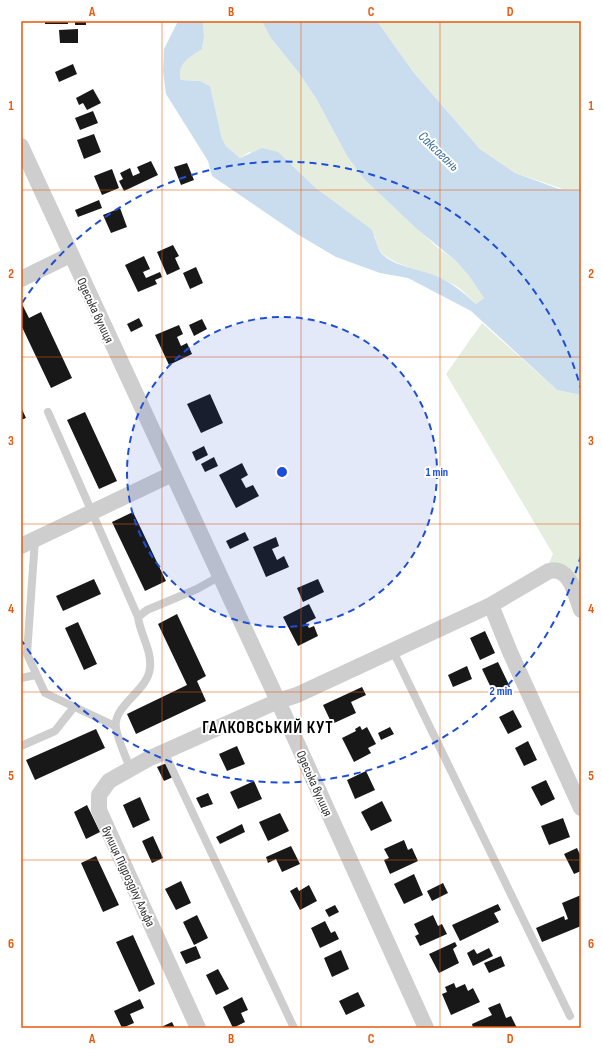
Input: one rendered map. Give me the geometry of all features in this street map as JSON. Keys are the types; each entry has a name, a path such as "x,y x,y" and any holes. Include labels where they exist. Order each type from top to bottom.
{"street":[{"name":"Одеська вулиця","path":"21,146 70,255 278,701 426,1028"},
{"path":"21,278 70,255"},
{"path":"28,542 172,474"},
{"name":"вулиця Підрозділу Альфа","path":"198,1028 99,810 99,795 109,781 164,752 278,701 297,695 491,605 549,571 556,570 562,572 569,581 581,610"},
{"path":"491,605 510,652 581,808"}],"lane":[{"path":"48,412 138,617 147,646 150,667 148,677 136,695 121,708 115,726 130,769"},
{"path":"28,542 27,654 36,675 45,694 115,726"},
{"path":"138,617 147,610 197,589 220,576"},
{"path":"393,651 570,1016"},
{"path":"21,678 36,675"},
{"path":"21,746 55,731 74,707"},
{"path":"164,752 294,1028"}],"green space":[{"path":"203,21 262,21 270,37 299,73 317,100 347,156 364,179 437,247 456,261 469,276 484,298 476,304 465,293 444,280 407,267 384,255 380,251 375,236 317,189 295,168 249,152 240,158 226,146 222,139 210,86 200,81 181,80 180,70 182,65 188,58 202,49 204,37"},
{"path":"377,21 581,21 581,190 563,189 515,173 480,149 414,73"},
{"path":"482,323 557,390 581,395 581,594 569,572 565,568 556,563 549,563 553,554 446,374"}],"water":[{"name":"Саксагань","path":"178,21 203,21 204,37 202,49 182,65 180,70 181,80 200,81 210,86 222,139 226,146 240,158 262,148 278,152 317,189 371,229 380,251 387,258 401,265 442,279 457,288 476,304 484,298 469,276 456,261 417,229 364,179 347,156 317,100 299,73 270,37 262,21 377,21 414,73 480,149 515,173 559,189 581,190 581,395 557,390 471,311 408,278 380,273 336,257 297,234 212,176 208,161 166,94 163,71 164,49"}],"building":[{"path":"45,21 68,21 68,24 45,24"},
{"path":"75,21 86,21 86,25 75,25"},
{"path":"78,29 78,43 60,43 59,30"},
{"path":"73,64 77,74 59,82 55,72"},
{"path":"93,89 101,103 87,110 83,103 79,105 76,98"},
{"path":"93,111 98,123 80,130 75,118"},
{"path":"94,134 101,152 84,159 77,140"},
{"path":"151,161 158,175 124,191 119,181 123,179 120,173 130,168 133,176 140,173 137,167"},
{"path":"187,163 194,180 181,185 174,167"},
{"path":"112,169 119,188 102,195 94,176"},
{"path":"99,200 102,208 78,217 75,210"},
{"path":"120,208 127,227 111,233 103,215"},
{"path":"173,245 179,256 175,258 180,269 167,275 157,252"},
{"path":"144,256 150,269 143,272 146,278 160,272 162,277 155,280 157,284 138,292 125,265"},
{"path":"196,267 203,283 190,289 183,273"},
{"path":"21,302 29,318 41,312 72,378 51,388 21,325"},
{"path":"139,318 143,326 131,332 127,324"},
{"path":"202,319 207,329 194,336 189,325"},
{"path":"179,325 183,334 177,337 181,346 187,343 192,354 169,365 155,335"},
{"path":"210,394 223,423 201,433 187,404"},
{"path":"21,407 26,418 21,420"},
{"path":"85,412 117,481 99,489 67,420"},
{"path":"204,446 208,455 196,461 192,452"},
{"path":"214,457 218,466 205,472 201,464"},
{"path":"242,463 248,475 241,479 246,488 253,485 259,496 236,508 219,475"},
{"path":"133,512 166,581 145,591 112,522"},
{"path":"245,532 249,540 230,549 226,541"},
{"path":"276,537 279,546 272,549 277,560 284,556 289,567 266,577 253,547"},
{"path":"94,579 101,594 63,611 56,596"},
{"path":"318,579 324,592 303,602 297,588"},
{"path":"309,604 316,618 306,623 309,628 314,626 318,636 298,646 283,617"},
{"path":"177,614 206,676 197,681 206,701 136,734 127,714 187,685 158,624"},
{"path":"78,622 97,664 84,670 65,628"},
{"path":"485,631 495,653 480,660 470,638"},
{"path":"498,662 510,687 494,694 482,669"},
{"path":"467,666 472,679 453,687 448,675"},
{"path":"362,687 366,695 351,702 356,713 332,724 323,705"},
{"path":"513,710 522,727 508,734 499,717"},
{"path":"360,726 362,730 367,727 376,744 368,748 371,753 354,762 342,738 356,731 355,729"},
{"path":"390,727 394,734 381,740 378,733"},
{"path":"96,729 105,748 35,780 26,760"},
{"path":"528,741 537,760 524,766 515,748"},
{"path":"237,746 245,764 227,771 219,754"},
{"path":"167,763 173,777 164,781 157,767"},
{"path":"366,771 375,790 355,799 347,780"},
{"path":"546,780 555,799 541,806 531,787"},
{"path":"254,781 262,799 238,809 230,792"},
{"path":"208,793 213,804 201,808 196,798"},
{"path":"140,797 150,820 133,828 123,805"},
{"path":"382,801 392,821 371,831 361,812"},
{"path":"87,805 100,832 86,839 74,812"},
{"path":"280,813 289,831 268,841 259,822"},
{"path":"563,818 570,837 549,845 541,826"},
{"path":"242,824 245,832 220,844 216,837"},
{"path":"153,836 163,858 152,863 142,841"},
{"path":"404,840 408,850 412,848 418,861 390,874 384,860 389,858 384,849"},
{"path":"291,846 300,864 282,872 276,859 268,863 266,857"},
{"path":"577,848 581,857 581,871 574,874 564,854"},
{"path":"96,856 119,905 103,912 81,863"},
{"path":"414,874 423,895 404,904 394,884"},
{"path":"181,881 191,903 176,910 165,889"},
{"path":"443,883 448,893 432,901 427,891"},
{"path":"309,885 317,901 300,910 290,891 297,887 299,891"},
{"path":"581,895 581,926 542,942 536,928 564,916 565,920 568,919 562,903"},
{"path":"498,904 501,910 494,913 499,922 460,941 452,925"},
{"path":"335,905 339,912 329,917 325,910"},
{"path":"197,915 208,938 194,945 183,922"},
{"path":"433,915 438,926 442,924 447,934 420,946 415,936 419,934 414,924"},
{"path":"325,921 331,933 335,931 339,939 320,948 311,928"},
{"path":"133,935 155,984 139,992 116,942"},
{"path":"455,942 457,946 453,949 459,963 439,973 429,954"},
{"path":"196,946 201,958 186,964 180,952"},
{"path":"489,948 493,956 473,966 467,953 474,949 477,954"},
{"path":"341,950 349,969 332,977 324,958"},
{"path":"501,956 505,966 489,973 484,963"},
{"path":"218,969 229,989 216,995 206,975"},
{"path":"454,983 456,988 465,984 468,991 473,988 480,1002 451,1015 442,994 447,992 445,987"},
{"path":"358,992 365,1006 346,1015 339,1001"},
{"path":"242,997 248,1010 241,1013 245,1022 233,1028 223,1007"},
{"path":"140,999 144,1008 130,1014 134,1023 122,1028 114,1011"},
{"path":"500,1003 506,1018 511,1016 517,1028 473,1028 472,1024 492,1015 488,1008"},
{"path":"172,1022 175,1028 159,1028"}],"district":[{"name":"ГАЛКОВСЬКИЙ КУТ","path":"268,727"}]}
